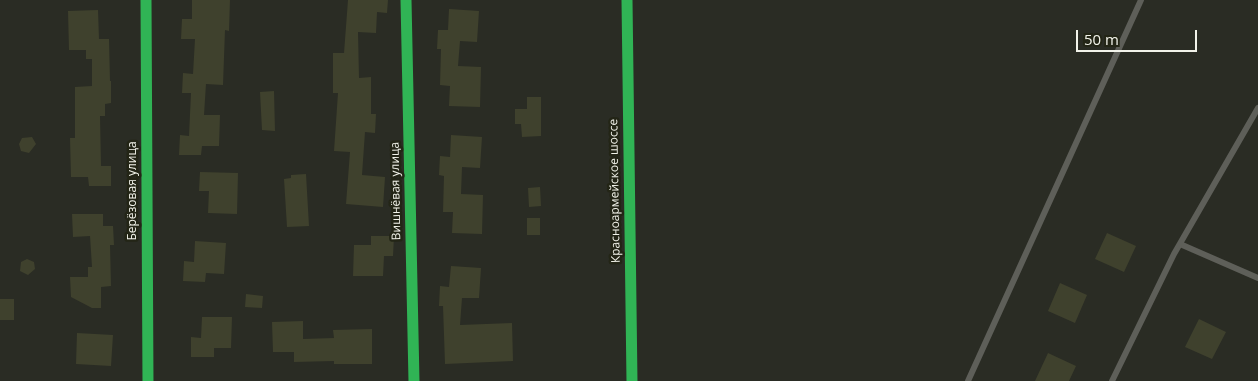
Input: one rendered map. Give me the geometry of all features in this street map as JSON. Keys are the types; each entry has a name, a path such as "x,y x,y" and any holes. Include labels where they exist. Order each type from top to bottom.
{"street":[{"name":"Берёзовая улица","path":"146,0 148,381"},
{"name":"Вишнёвая улица","path":"406,0 414,381"},
{"name":"Красноармейское шоссе","path":"627,0 632,381"}],"lane":[{"path":"968,381 1141,0"},
{"path":"1112,381 1180,244 1255,119 1258,108"},
{"path":"1180,244 1258,278"}],"building":[{"path":"192,0 230,0 229,31 225,30 223,85 206,84 204,115 220,115 219,146 202,146 201,155 179,155 180,135 189,136 191,93 182,93 183,73 193,74 195,39 181,39 182,19 192,19"},
{"path":"348,0 388,0 387,13 377,12 376,33 358,32 359,78 371,77 371,114 376,114 375,133 365,132 362,175 385,177 383,207 346,204 350,152 334,151 338,93 333,93 333,53 344,53"},
{"path":"449,9 479,11 477,42 460,41 458,66 481,67 480,107 449,106 450,86 440,85 441,49 437,49 438,30 448,30"},
{"path":"98,10 99,39 109,39 111,103 105,104 105,116 100,116 101,166 111,166 111,186 89,186 88,177 71,177 70,138 75,138 75,87 92,86 92,59 86,59 86,50 69,50 68,11"},
{"path":"274,91 275,131 262,130 260,92"},
{"path":"527,97 541,97 541,136 522,137 521,124 515,124 515,109 527,109"},
{"path":"451,135 482,137 480,168 462,167 461,194 483,195 482,234 452,233 453,212 443,212 444,176 439,175 440,156 450,157"},
{"path":"32,137 36,144 29,153 21,151 19,144 22,138"},
{"path":"200,172 238,173 237,214 208,213 209,191 199,191"},
{"path":"306,174 309,226 287,227 284,179 291,178 291,175"},
{"path":"540,187 541,206 529,207 528,188"},
{"path":"72,214 103,214 103,226 113,226 114,245 110,245 111,286 101,287 101,308 92,308 71,297 70,277 88,277 88,267 92,267 90,236 73,237"},
{"path":"527,218 540,218 540,235 527,235"},
{"path":"1107,233 1136,246 1124,272 1095,259"},
{"path":"371,236 394,236 393,256 384,256 383,276 353,276 354,245 371,245"},
{"path":"195,241 226,243 224,274 206,273 205,282 183,281 184,261 194,262"},
{"path":"27,259 34,262 35,269 28,275 20,271 21,262"},
{"path":"451,266 481,268 479,298 462,298 460,325 512,323 513,361 445,364 443,306 439,306 440,286 449,287"},
{"path":"1060,283 1087,295 1075,323 1048,311"},
{"path":"246,294 263,296 262,308 245,307"},
{"path":"0,299 14,299 14,320 0,320"},
{"path":"202,317 232,317 231,348 214,348 214,357 191,357 191,337 201,338"},
{"path":"1199,319 1226,332 1212,359 1185,347"},
{"path":"303,321 303,339 334,338 333,330 372,329 372,364 334,364 334,361 294,362 294,352 273,352 272,322"},
{"path":"77,333 113,335 111,366 76,364"},
{"path":"1048,353 1076,366 1069,381 1035,381"}],"traffic: fast":[{"path":"146,0 148,381"},
{"path":"406,0 414,381"},
{"path":"627,0 632,381"}]}
